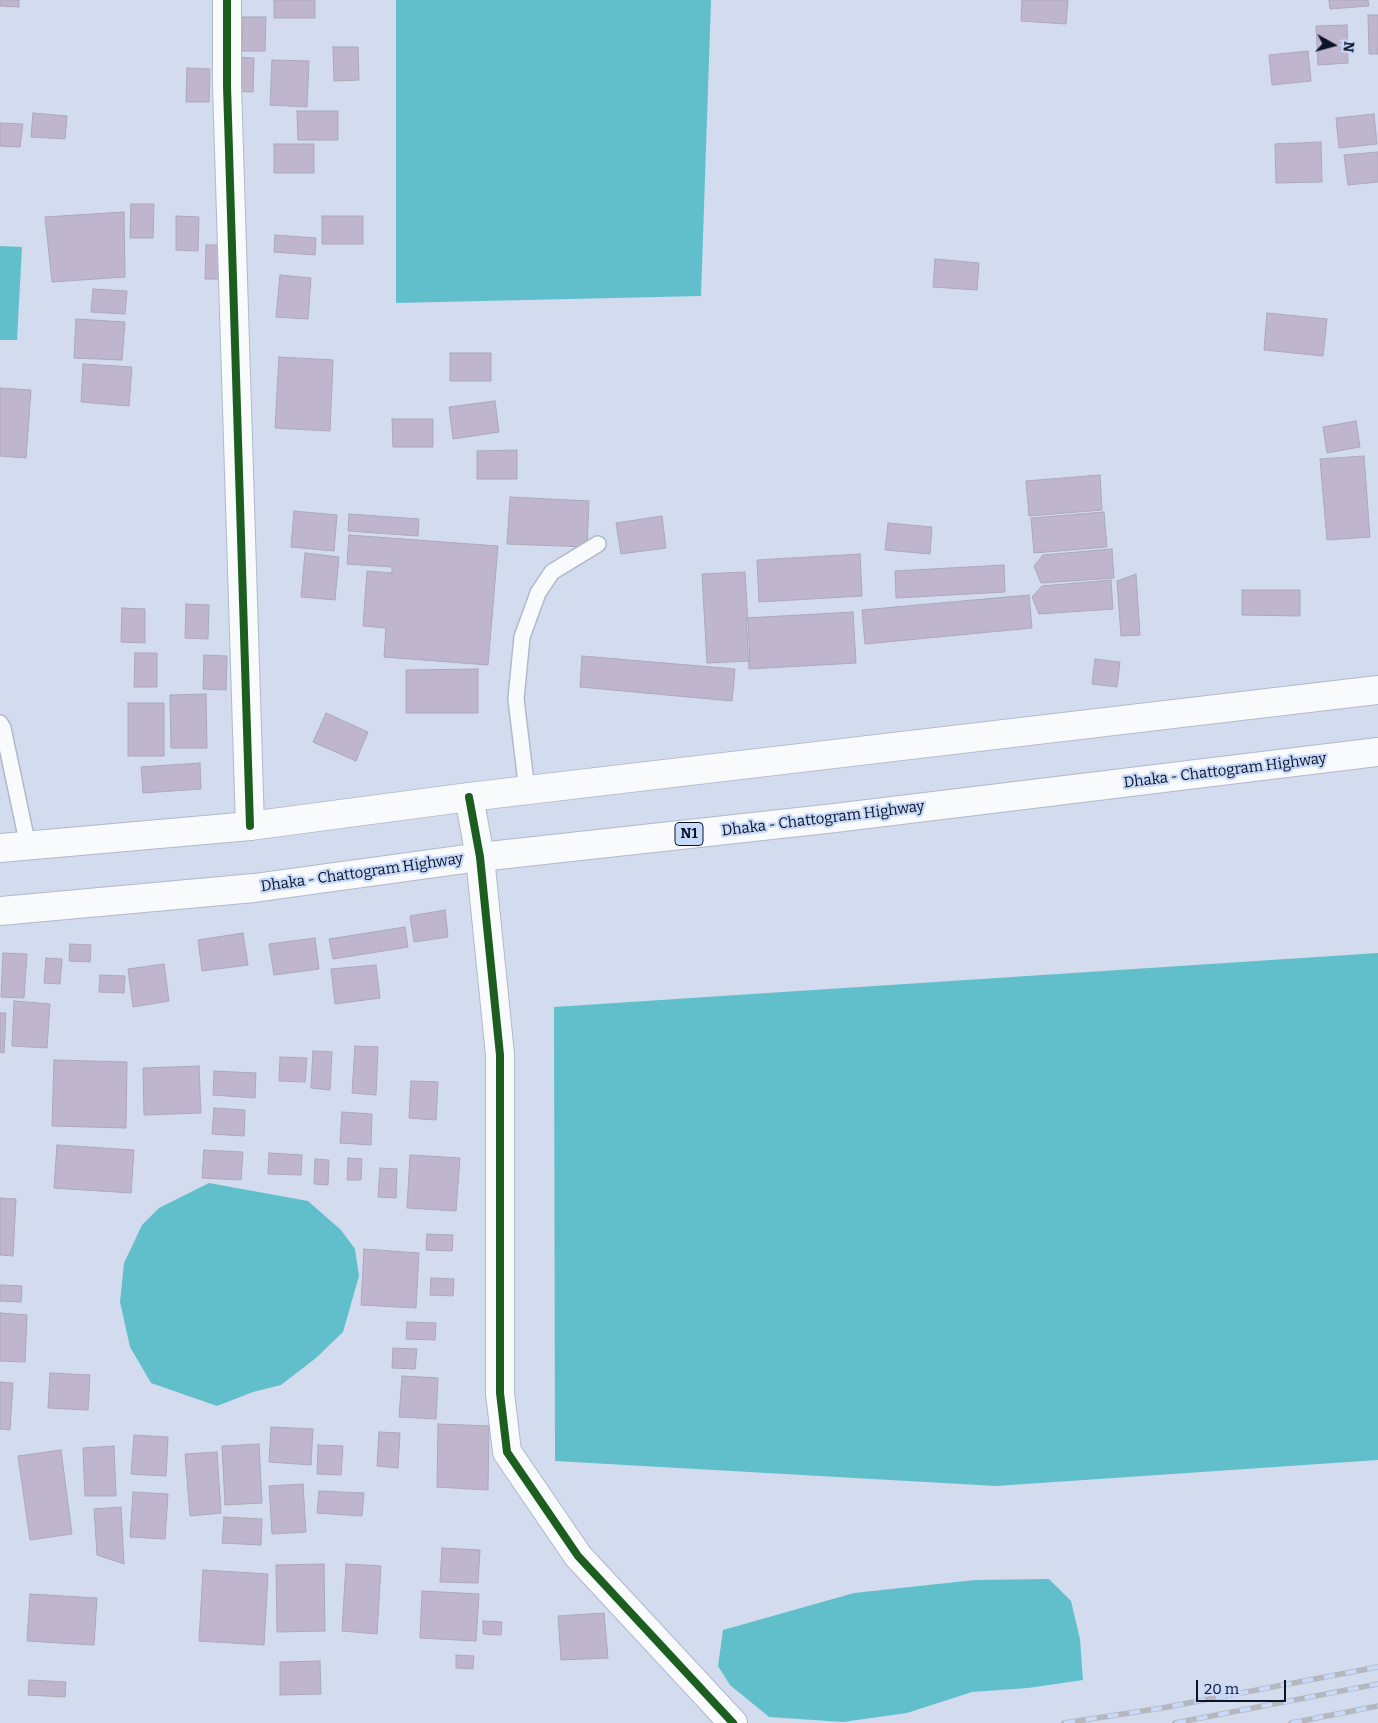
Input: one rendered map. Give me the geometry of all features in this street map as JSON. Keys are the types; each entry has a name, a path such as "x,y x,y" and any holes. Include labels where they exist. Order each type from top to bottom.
{"main road":[{"path":"227,0 228,106 250,826"},
{"path":"0,848 250,826 469,797 1378,690"},
{"name":"Dhaka - Chattogram Highway","path":"0,911 254,888 480,857 835,818 1378,752"},
{"path":"469,797 480,857 500,1055 500,1393 507,1452 578,1556 733,1723"}],"lane":[{"path":"527,791 516,699 522,637 538,593 552,572 598,544"},
{"path":"0,723 4,728 28,846"}],"water":[{"path":"396,0 711,0 701,296 396,303"},
{"path":"0,246 22,247 17,340 0,340"},
{"path":"1378,953 1378,1460 996,1486 555,1461 554,1007"},
{"path":"209,1183 308,1201 341,1230 355,1249 359,1276 343,1332 316,1358 281,1385 253,1392 217,1406 151,1383 130,1347 120,1302 124,1263 142,1225 159,1208"},
{"path":"1049,1579 1071,1601 1080,1639 1083,1680 1028,1688 972,1692 907,1713 843,1722 769,1717 730,1685 718,1666 723,1630 854,1593 975,1580"}],"building":[{"path":"0,0 19,0 19,7 0,6"},
{"path":"274,0 315,0 315,18 274,18"},
{"path":"1022,0 1068,0 1066,24 1021,21"},
{"path":"1329,0 1368,0 1369,6 1330,9"},
{"path":"1368,15 1378,15 1378,54 1369,54"},
{"path":"243,17 266,17 265,51 242,51"},
{"path":"1347,25 1348,63 1318,65 1316,26"},
{"path":"333,47 358,47 359,80 334,81"},
{"path":"1308,51 1311,81 1272,85 1269,55"},
{"path":"231,57 254,58 253,92 230,91"},
{"path":"272,60 309,61 307,107 270,105"},
{"path":"187,68 210,69 209,102 186,102"},
{"path":"297,111 338,111 338,140 298,140"},
{"path":"33,113 67,116 65,139 31,137"},
{"path":"1374,114 1377,144 1339,148 1336,118"},
{"path":"0,123 23,124 20,147 0,146"},
{"path":"1321,142 1322,182 1276,183 1275,144"},
{"path":"274,144 314,144 314,173 274,173"},
{"path":"1378,152 1378,182 1348,185 1344,155"},
{"path":"131,204 154,204 153,238 130,238"},
{"path":"124,212 125,277 52,282 45,217"},
{"path":"176,216 199,217 198,251 176,250"},
{"path":"322,216 363,216 363,244 322,244"},
{"path":"275,235 316,238 315,255 274,252"},
{"path":"206,245 229,245 228,279 205,279"},
{"path":"935,259 979,263 977,290 933,287"},
{"path":"280,275 311,278 308,319 276,317"},
{"path":"93,289 127,291 125,314 91,312"},
{"path":"1267,313 1327,319 1323,356 1264,350"},
{"path":"76,319 125,322 122,360 74,358"},
{"path":"450,353 491,353 491,381 450,381"},
{"path":"279,357 333,360 330,431 275,428"},
{"path":"83,364 132,367 129,406 81,402"},
{"path":"0,388 31,390 26,458 0,456"},
{"path":"495,401 499,432 453,439 449,407"},
{"path":"392,419 433,419 433,447 393,447"},
{"path":"1356,421 1360,447 1327,453 1323,427"},
{"path":"517,450 517,479 477,479 477,451"},
{"path":"1364,456 1370,537 1327,540 1320,459"},
{"path":"1100,475 1102,510 1029,516 1026,481"},
{"path":"510,497 589,501 587,547 507,544"},
{"path":"294,511 337,515 334,551 291,547"},
{"path":"1104,512 1107,547 1034,553 1031,518"},
{"path":"349,514 419,519 418,536 348,531"},
{"path":"662,516 666,548 621,554 616,523"},
{"path":"888,523 932,527 930,554 885,550"},
{"path":"349,535 498,546 488,665 384,657 386,628 363,626 367,571 392,573 392,567 347,564"},
{"path":"1112,549 1114,578 1041,583 1034,566 1043,555"},
{"path":"305,553 339,557 335,600 301,597"},
{"path":"860,554 862,596 759,602 757,560"},
{"path":"1004,565 1005,592 896,598 895,571"},
{"path":"745,572 750,661 707,663 702,574"},
{"path":"1136,574 1140,635 1121,636 1117,581"},
{"path":"1111,580 1113,609 1039,614 1032,597 1042,586"},
{"path":"1242,590 1300,590 1300,616 1242,615"},
{"path":"1029,595 1032,628 865,644 862,610"},
{"path":"186,604 209,605 208,639 185,638"},
{"path":"122,608 145,609 145,643 121,642"},
{"path":"853,612 856,663 749,669 746,618"},
{"path":"135,653 157,653 157,687 134,687"},
{"path":"204,655 227,656 226,690 203,689"},
{"path":"582,656 735,669 732,701 580,687"},
{"path":"1095,659 1120,662 1117,687 1092,684"},
{"path":"478,669 478,713 406,713 406,670"},
{"path":"206,694 207,748 171,748 170,695"},
{"path":"128,703 164,703 164,756 128,756"},
{"path":"326,713 368,732 356,761 313,742"},
{"path":"200,763 201,789 143,793 141,767"},
{"path":"445,910 448,937 414,942 410,916"},
{"path":"405,927 408,947 333,959 329,939"},
{"path":"243,933 248,965 202,971 198,940"},
{"path":"315,938 319,969 274,975 269,944"},
{"path":"70,944 91,945 90,962 69,961"},
{"path":"3,953 27,954 24,998 1,997"},
{"path":"46,958 62,959 60,984 44,983"},
{"path":"164,964 169,1001 133,1007 128,969"},
{"path":"376,965 380,998 335,1004 331,969"},
{"path":"100,975 125,976 124,993 99,992"},
{"path":"14,1001 50,1004 47,1048 12,1046"},
{"path":"0,1013 6,1013 4,1053 0,1052"},
{"path":"355,1046 378,1047 376,1095 352,1093"},
{"path":"313,1051 332,1052 330,1090 311,1088"},
{"path":"280,1057 307,1058 305,1082 279,1081"},
{"path":"54,1060 127,1062 126,1128 52,1126"},
{"path":"199,1066 201,1113 144,1115 143,1068"},
{"path":"214,1071 256,1073 255,1098 213,1095"},
{"path":"411,1081 438,1082 436,1120 409,1118"},
{"path":"214,1108 245,1110 244,1136 212,1134"},
{"path":"342,1112 372,1114 371,1145 340,1143"},
{"path":"57,1145 134,1150 131,1193 54,1188"},
{"path":"204,1150 243,1152 241,1180 202,1178"},
{"path":"269,1153 302,1155 301,1175 268,1174"},
{"path":"410,1155 460,1158 456,1211 407,1208"},
{"path":"348,1158 362,1159 361,1180 347,1180"},
{"path":"315,1159 329,1160 328,1185 314,1184"},
{"path":"380,1168 397,1169 396,1198 378,1197"},
{"path":"0,1198 16,1199 13,1256 0,1255"},
{"path":"427,1234 453,1235 452,1251 426,1250"},
{"path":"364,1249 419,1253 416,1308 361,1305"},
{"path":"431,1278 454,1279 453,1296 430,1295"},
{"path":"0,1285 22,1286 21,1302 0,1301"},
{"path":"0,1313 27,1315 25,1362 0,1361"},
{"path":"407,1322 436,1323 435,1340 406,1339"},
{"path":"393,1348 417,1349 415,1369 392,1368"},
{"path":"50,1373 90,1375 88,1410 48,1408"},
{"path":"402,1376 438,1378 436,1419 399,1417"},
{"path":"0,1382 13,1383 10,1430 0,1429"},
{"path":"438,1424 489,1426 488,1490 437,1487"},
{"path":"271,1427 313,1429 311,1465 269,1462"},
{"path":"379,1432 400,1433 398,1468 377,1466"},
{"path":"134,1435 168,1437 166,1476 131,1474"},
{"path":"259,1444 262,1503 225,1505 222,1446"},
{"path":"318,1445 343,1446 341,1475 317,1474"},
{"path":"114,1446 116,1496 85,1496 83,1448"},
{"path":"61,1450 72,1534 30,1540 18,1456"},
{"path":"217,1452 221,1513 190,1516 185,1454"},
{"path":"303,1484 306,1532 272,1534 269,1486"},
{"path":"319,1491 364,1493 362,1516 317,1513"},
{"path":"133,1492 168,1494 165,1539 130,1537"},
{"path":"121,1507 124,1564 97,1555 94,1509"},
{"path":"224,1517 262,1519 261,1545 222,1543"},
{"path":"442,1548 480,1550 478,1583 440,1582"},
{"path":"324,1564 325,1631 277,1632 276,1565"},
{"path":"346,1564 381,1566 377,1634 342,1631"},
{"path":"203,1570 268,1574 264,1645 199,1641"},
{"path":"422,1591 479,1594 476,1641 420,1638"},
{"path":"30,1594 97,1598 94,1645 27,1641"},
{"path":"604,1613 608,1658 561,1660 558,1616"},
{"path":"483,1621 502,1622 501,1635 483,1634"},
{"path":"456,1655 474,1656 473,1669 456,1668"},
{"path":"320,1661 321,1694 280,1695 280,1662"},
{"path":"29,1680 66,1682 65,1697 28,1695"}],"railway":[{"path":"1064,1723 1162,1708 1378,1667"},
{"path":"1175,1723 1378,1684"},
{"path":"1291,1723 1378,1706"}],"cycle path":[{"path":"227,0 227,86 250,826"},
{"path":"469,797 480,857 500,1055 500,1393 507,1452 578,1556 733,1723"}]}
